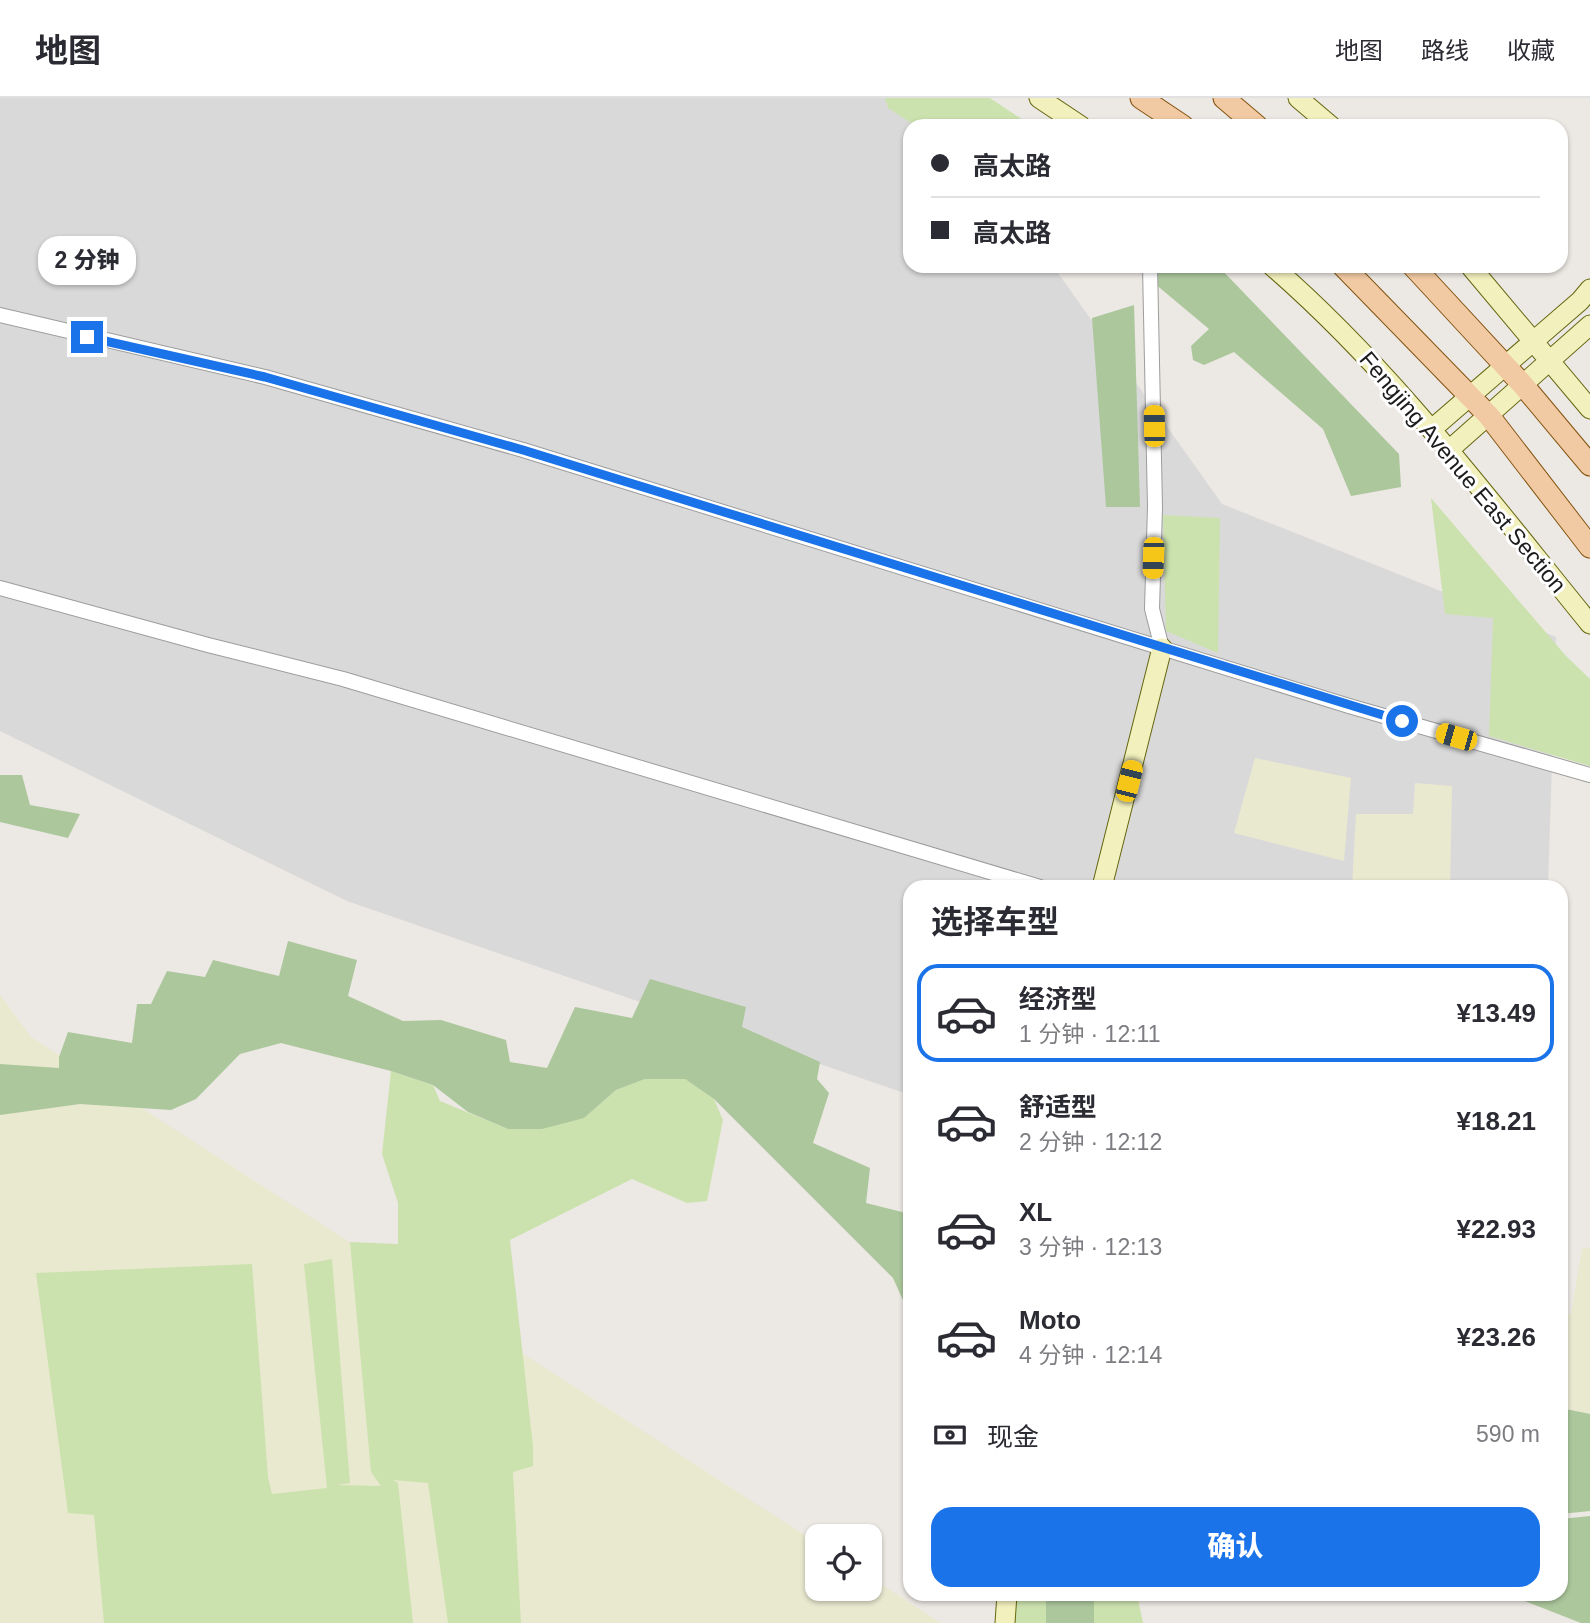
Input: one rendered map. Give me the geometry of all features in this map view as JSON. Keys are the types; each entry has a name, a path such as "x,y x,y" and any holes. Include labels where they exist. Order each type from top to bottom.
{"main road":[{"path":"1141,98 1172,119"},
{"path":"1223,98 1248,119"},
{"name":"Fengjing Avenue East Section","path":"1350,273 1489,416 1590,547"},
{"path":"1419,273 1523,385 1590,465"}],"street":[{"path":"1039,98 1070,119"},
{"path":"1298,98 1323,119"},
{"path":"1104,880 1162,648 1152,609 1155,507 1150,273"},
{"name":"Fengjing Avenue East Section","path":"1280,273 1338,327 1432,429 1590,624"},
{"path":"1476,273 1590,410"},
{"path":"1432,429 1590,289"},
{"path":"0,315 265,377 412,418 792,532 1349,706 1590,775"},
{"path":"1448,451 1590,325"},
{"path":"0,588 342,679 1017,880"},
{"path":"1005,1623 1007,1601"}],"shaded area":[{"path":"0,98 887,98 932,119 903,119 903,273 1058,273 1222,504 1556,637 1548,880 903,880 903,1093 347,901 0,731"}],"green space":[{"path":"885,98 990,98 1022,119 905,119 888,108"},
{"path":"1154,273 1225,273 1399,454 1401,487 1351,496 1323,429 1234,352 1204,365 1193,360 1191,346 1209,329 1154,283"},
{"path":"1134,305 1140,507 1106,507 1092,318"},
{"path":"1431,498 1566,656 1590,679 1590,766 1489,736 1493,618 1445,614"},
{"path":"1163,515 1220,518 1218,653 1166,631"},
{"path":"1255,758 1351,778 1344,861 1234,833"},
{"path":"0,775 22,775 30,805 80,814 68,838 0,822"},
{"path":"1415,783 1452,786 1450,880 1352,880 1356,814 1413,814"},
{"path":"288,941 357,960 348,996 403,1021 441,1020 506,1040 510,1062 547,1068 575,1007 632,1018 650,979 746,1007 742,1027 820,1062 817,1079 829,1093 813,1143 870,1168 866,1203 903,1212 903,1300 893,1278 714,1099 685,1079 645,1079 616,1090 584,1118 542,1129 508,1129 468,1112 433,1085 391,1071 281,1043 240,1054 196,1099 171,1110 80,1104 0,1115 0,1064 59,1068 59,1057 68,1032 132,1043 137,1004 151,1004 167,971 205,977 213,960 279,976"},
{"path":"0,995 31,1037 805,1535 805,1601 882,1601 882,1585 903,1601 941,1623 0,1623"},
{"path":"391,1071 433,1085 440,1101 508,1129 584,1118 616,1090 645,1079 685,1079 714,1099 723,1120 707,1201 687,1203 632,1179 510,1240 533,1447 533,1466 513,1472 521,1623 448,1623 428,1483 393,1480 398,1483 413,1623 104,1623 94,1515 68,1513 36,1273 252,1264 268,1477 272,1494 327,1488 304,1264 332,1259 350,1483 337,1485 381,1486 371,1472 350,1242 398,1244 398,1203 382,1154"},
{"path":"1582,1248 1590,1248 1590,1414 1568,1409 1568,1314 1571,1314"},
{"path":"1568,1409 1590,1414 1590,1511 1568,1513"},
{"path":"1590,1516 1590,1623 1581,1623 1525,1601 1568,1601 1568,1518"},
{"path":"1008,1601 1046,1601 1046,1623 1009,1623"},
{"path":"1046,1601 1094,1601 1094,1623 1046,1623"},
{"path":"1094,1601 1138,1601 1143,1623 1094,1623"}],"route":[{"path":"87,337 265,377 523,450 1402,721"}]}
